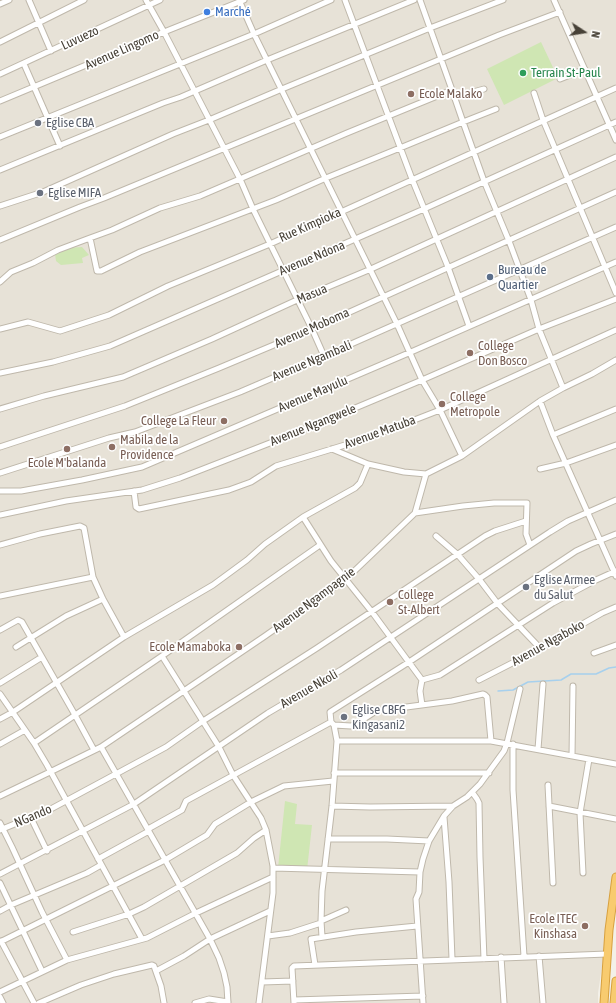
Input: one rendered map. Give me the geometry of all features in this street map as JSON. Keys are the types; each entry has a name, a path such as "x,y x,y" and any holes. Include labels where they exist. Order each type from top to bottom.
{"highway":[{"path":"604,1003 607,954 616,877"},
{"path":"614,1003 616,981"}],"street":[{"path":"0,4 9,0"},
{"path":"30,0 51,51"},
{"path":"0,42 84,0"},
{"path":"146,0 240,179 324,356"},
{"name":"Luvuezo","path":"0,74 160,0"},
{"path":"0,137 254,34 330,0"},
{"path":"345,0 400,148 448,267 469,326"},
{"path":"0,170 414,0"},
{"path":"420,0 484,181 509,241 531,300 539,329 563,388"},
{"path":"0,206 43,192 173,134 365,54 503,0"},
{"path":"554,0 616,140"},
{"path":"241,1 254,34 341,211 356,238 411,352 422,380 440,410 462,456"},
{"name":"Avenue Lingomo","path":"0,101 241,1"},
{"path":"0,240 376,85 560,12"},
{"path":"24,64 60,146"},
{"path":"560,79 585,69"},
{"name":"Rue Kimpioka","path":"0,329 28,322 60,331 109,315 168,286 270,244 616,88"},
{"path":"455,97 484,89"},
{"path":"0,282 11,272 58,250 112,230 160,208 200,196 452,90"},
{"path":"534,93 543,120 616,293"},
{"path":"90,238 97,271 99,272 140,252 276,200 326,178 496,109"},
{"name":"Avenue Ndona","path":"0,372 53,362 110,346 424,209 616,122"},
{"name":"Masua","path":"0,409 44,396 123,377 371,269 616,157"},
{"name":"Avenue Moboma","path":"0,447 126,406 219,368 312,329 616,192"},
{"name":"Avenue Ngambali","path":"0,473 109,438 135,432 240,392 616,228"},
{"name":"Avenue Mayulu","path":"0,491 18,491 88,479 142,467 411,352 616,262"},
{"name":"Avenue Ngangwele","path":"0,515 66,501 134,491 180,478 422,380 539,329 616,300"},
{"name":"Avenue Matuba","path":"134,491 137,508 139,509 229,490 251,482 262,476 273,467 368,438 440,410 616,330"},
{"path":"332,450 368,464 404,472 426,474 462,456 540,401 616,360"},
{"path":"422,680 440,675 553,603 596,580 615,573 553,435 540,401"},
{"path":"553,435 616,409"},
{"path":"540,469 566,463 616,445"},
{"path":"0,719 13,712 124,637 213,585 302,517 356,488 360,483 368,464"},
{"path":"426,474 415,513 486,504 525,503 527,505 526,534 530,545"},
{"name":"Avenue Nkoli","path":"0,874 84,832 134,804 268,712 341,670 550,532 588,512 616,500"},
{"name":"Avenue Ngampagnie","path":"0,796 94,750 184,692 346,579 415,513"},
{"path":"302,517 320,545 422,680 420,691 422,705"},
{"name":"NGando","path":"1,830 66,802 166,747 202,721 490,534 526,521"},
{"path":"0,545 40,534 82,526 85,529 93,577 103,599 124,637"},
{"path":"322,937 322,891 332,806 337,741 330,715 331,710 409,662 576,551 616,534"},
{"path":"436,536 458,555 498,604 539,647"},
{"path":"34,743 162,656 320,545"},
{"path":"0,596 93,577"},
{"path":"16,647 66,616 103,599"},
{"name":"Avenue Ngaboko","path":"479,680 616,607"},
{"path":"0,630 20,620 94,750"},
{"path":"594,653 616,645"},
{"path":"162,656 219,747 233,774 261,818 266,830 273,868 273,877 268,936 259,1003"},
{"path":"0,683 42,657"},
{"path":"538,749 543,684"},
{"path":"572,756 573,686"},
{"path":"520,689 510,744 524,956"},
{"path":"0,694 34,743 142,939"},
{"path":"98,859 182,810 186,801 233,774 333,724 351,726 376,711 486,694 488,697 491,741"},
{"path":"0,744 25,730"},
{"path":"337,741 491,741 616,764"},
{"path":"423,1003 416,899 419,892 420,872 429,841 444,816 453,806 480,784 510,744"},
{"path":"101,746 196,913 219,958 227,987 228,1002 209,999 195,1003"},
{"path":"583,873 580,813 589,759"},
{"path":"334,774 489,772"},
{"path":"34,1003 1,941 165,860 207,835 215,824 251,802 284,786 333,780"},
{"path":"548,785 553,882"},
{"path":"472,792 479,803 484,958"},
{"path":"332,806 453,806"},
{"path":"549,806 616,819"},
{"path":"444,816 449,882 452,959"},
{"path":"31,818 47,851"},
{"path":"0,823 1,830 67,960"},
{"path":"73,932 129,914 144,907 237,853 266,830"},
{"path":"328,839 429,841"},
{"path":"0,911 10,905 87,873 101,865"},
{"path":"273,868 420,872"},
{"path":"0,992 67,960 142,939 273,877"},
{"path":"0,883 42,971"},
{"path":"268,936 290,933 321,922 346,910"},
{"path":"156,971 210,939 270,911"},
{"path":"315,965 311,940 356,932 417,926"},
{"path":"423,996 294,1002 293,966 607,954"},
{"path":"539,956 543,1003"},
{"path":"501,957 504,1003"},
{"path":"39,1003 81,985 114,974 152,965 154,966 161,986 164,1003"},
{"path":"262,982 293,981"},
{"path":"0,997 3,1003"}],"shaded area":[{"path":"0,0 616,0 616,875 598,993 598,1003 0,1003"}],"green space":[{"name":"Terrain St-Paul","path":"541,42 558,78 504,105 487,69"},
{"path":"82,247 89,255 82,258 83,263 61,265 56,261 55,254 67,248"},
{"path":"285,801 297,804 295,824 312,825 307,870 278,868"}],"waterway":[{"path":"498,691 513,690 528,682 561,680 571,674 596,674 609,668 616,667"}],"place":[{"name":"Marché","path":"207,12"},
{"name":"Terrain St-Paul","path":"523,73"},
{"name":"Ecole Malako","path":"411,94"},
{"name":"Eglise CBA","path":"38,123"},
{"name":"Eglise MIFA","path":"40,193"},
{"name":"Bureau de Quartier","path":"490,277"},
{"name":"College Don Bosco","path":"470,353"},
{"name":"College Metropole","path":"442,404"},
{"name":"College La Fleur","path":"224,421"},
{"name":"Mabila de la Providence","path":"112,447"},
{"name":"Ecole M'balanda","path":"67,449"},
{"name":"Eglise Armee du Salut","path":"526,587"},
{"name":"College St-Albert","path":"390,602"},
{"name":"Ecole Mamaboka","path":"239,647"},
{"name":"Eglise CBFG Kingasani2","path":"344,717"},
{"name":"Ecole ITEC Kinshasa","path":"585,926"}]}
